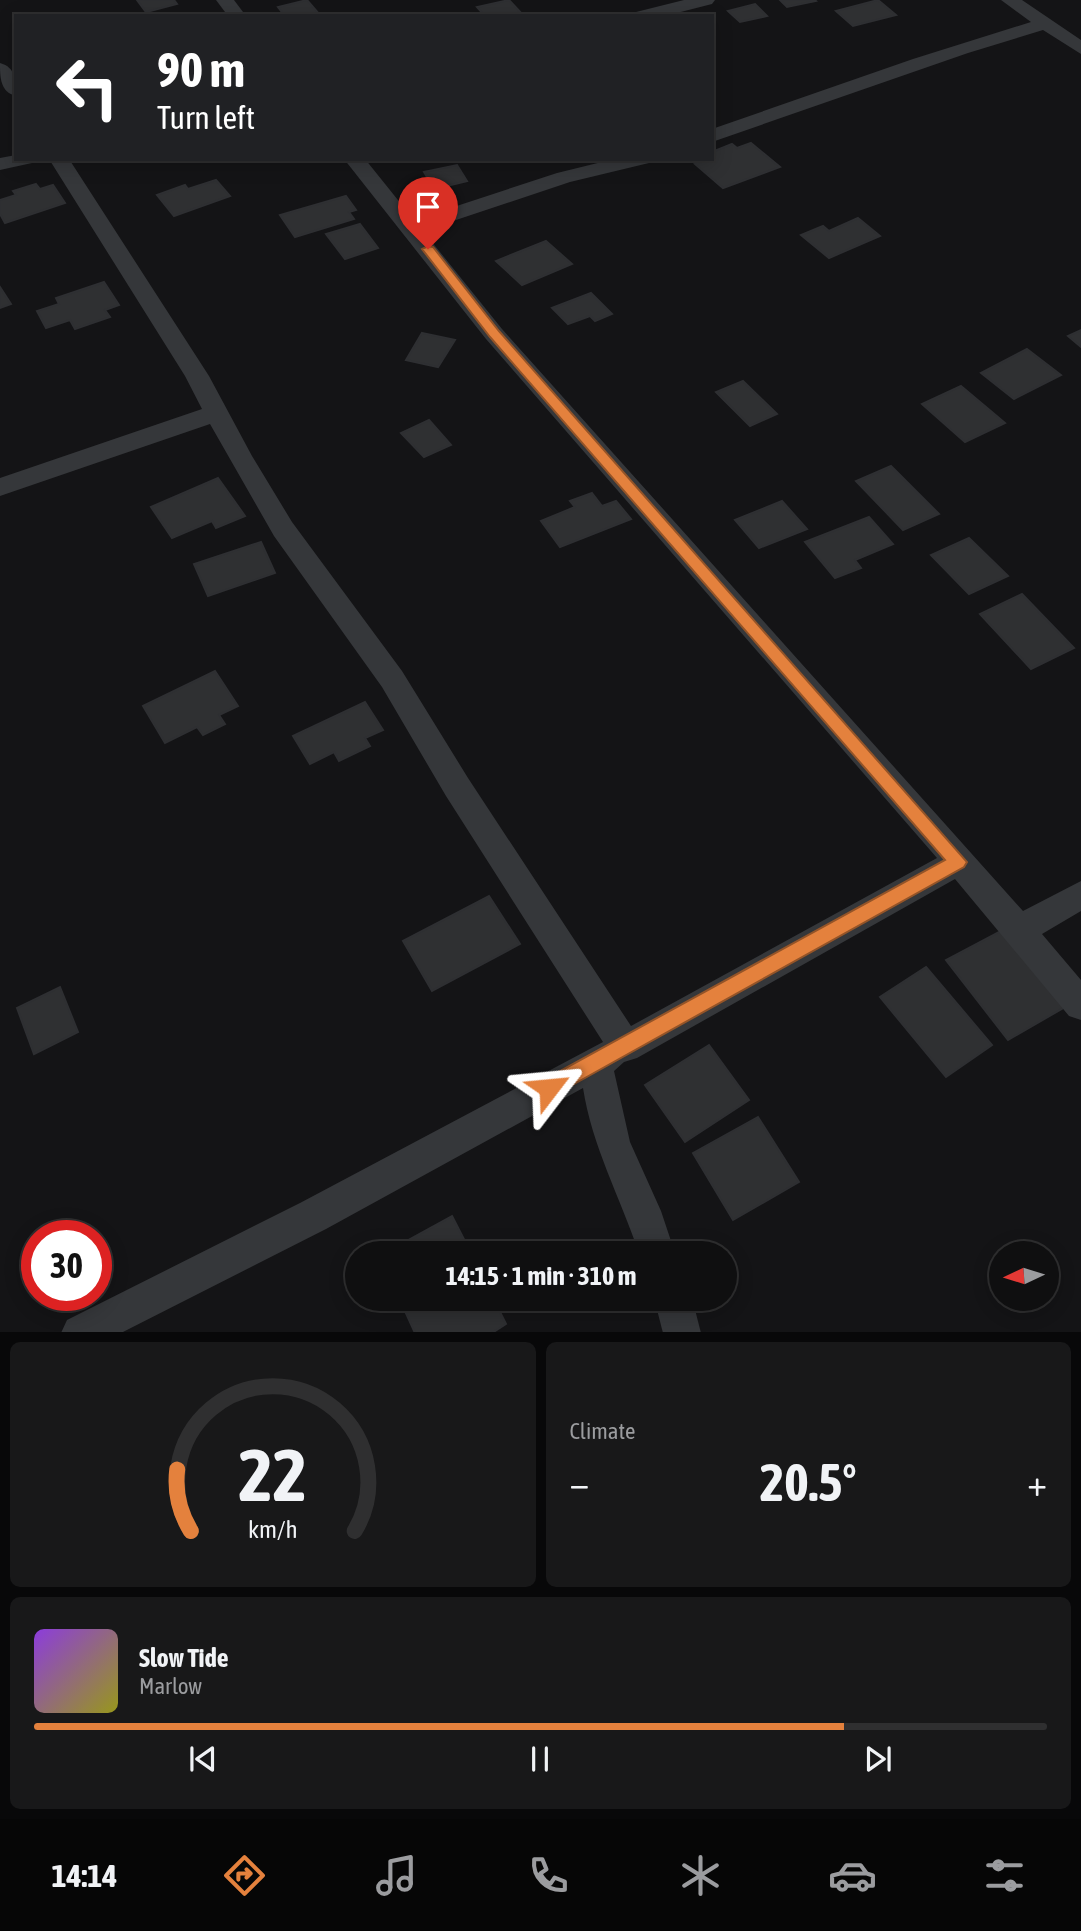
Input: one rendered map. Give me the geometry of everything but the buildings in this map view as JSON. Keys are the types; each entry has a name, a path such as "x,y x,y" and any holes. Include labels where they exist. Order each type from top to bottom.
{"street":[{"path":"650,14 706,0"},
{"path":"1010,0 1081,48"},
{"path":"714,135 801,107 979,41 1045,24"},
{"path":"0,69 14,87"},
{"path":"59,161 191,365 283,529 393,679 610,1055 603,1105 613,1144 643,1211 653,1241"},
{"path":"356,161 412,228 494,334 1019,930 1081,1005"},
{"path":"412,228 564,177 633,161"},
{"path":"0,487 216,413"},
{"path":"80,1332 313,1216 958,862"},
{"path":"1019,930 1081,895"},
{"path":"676,1311 682,1332"}],"route":[{"path":"428,249 494,334 958,862 549,1088"}]}
